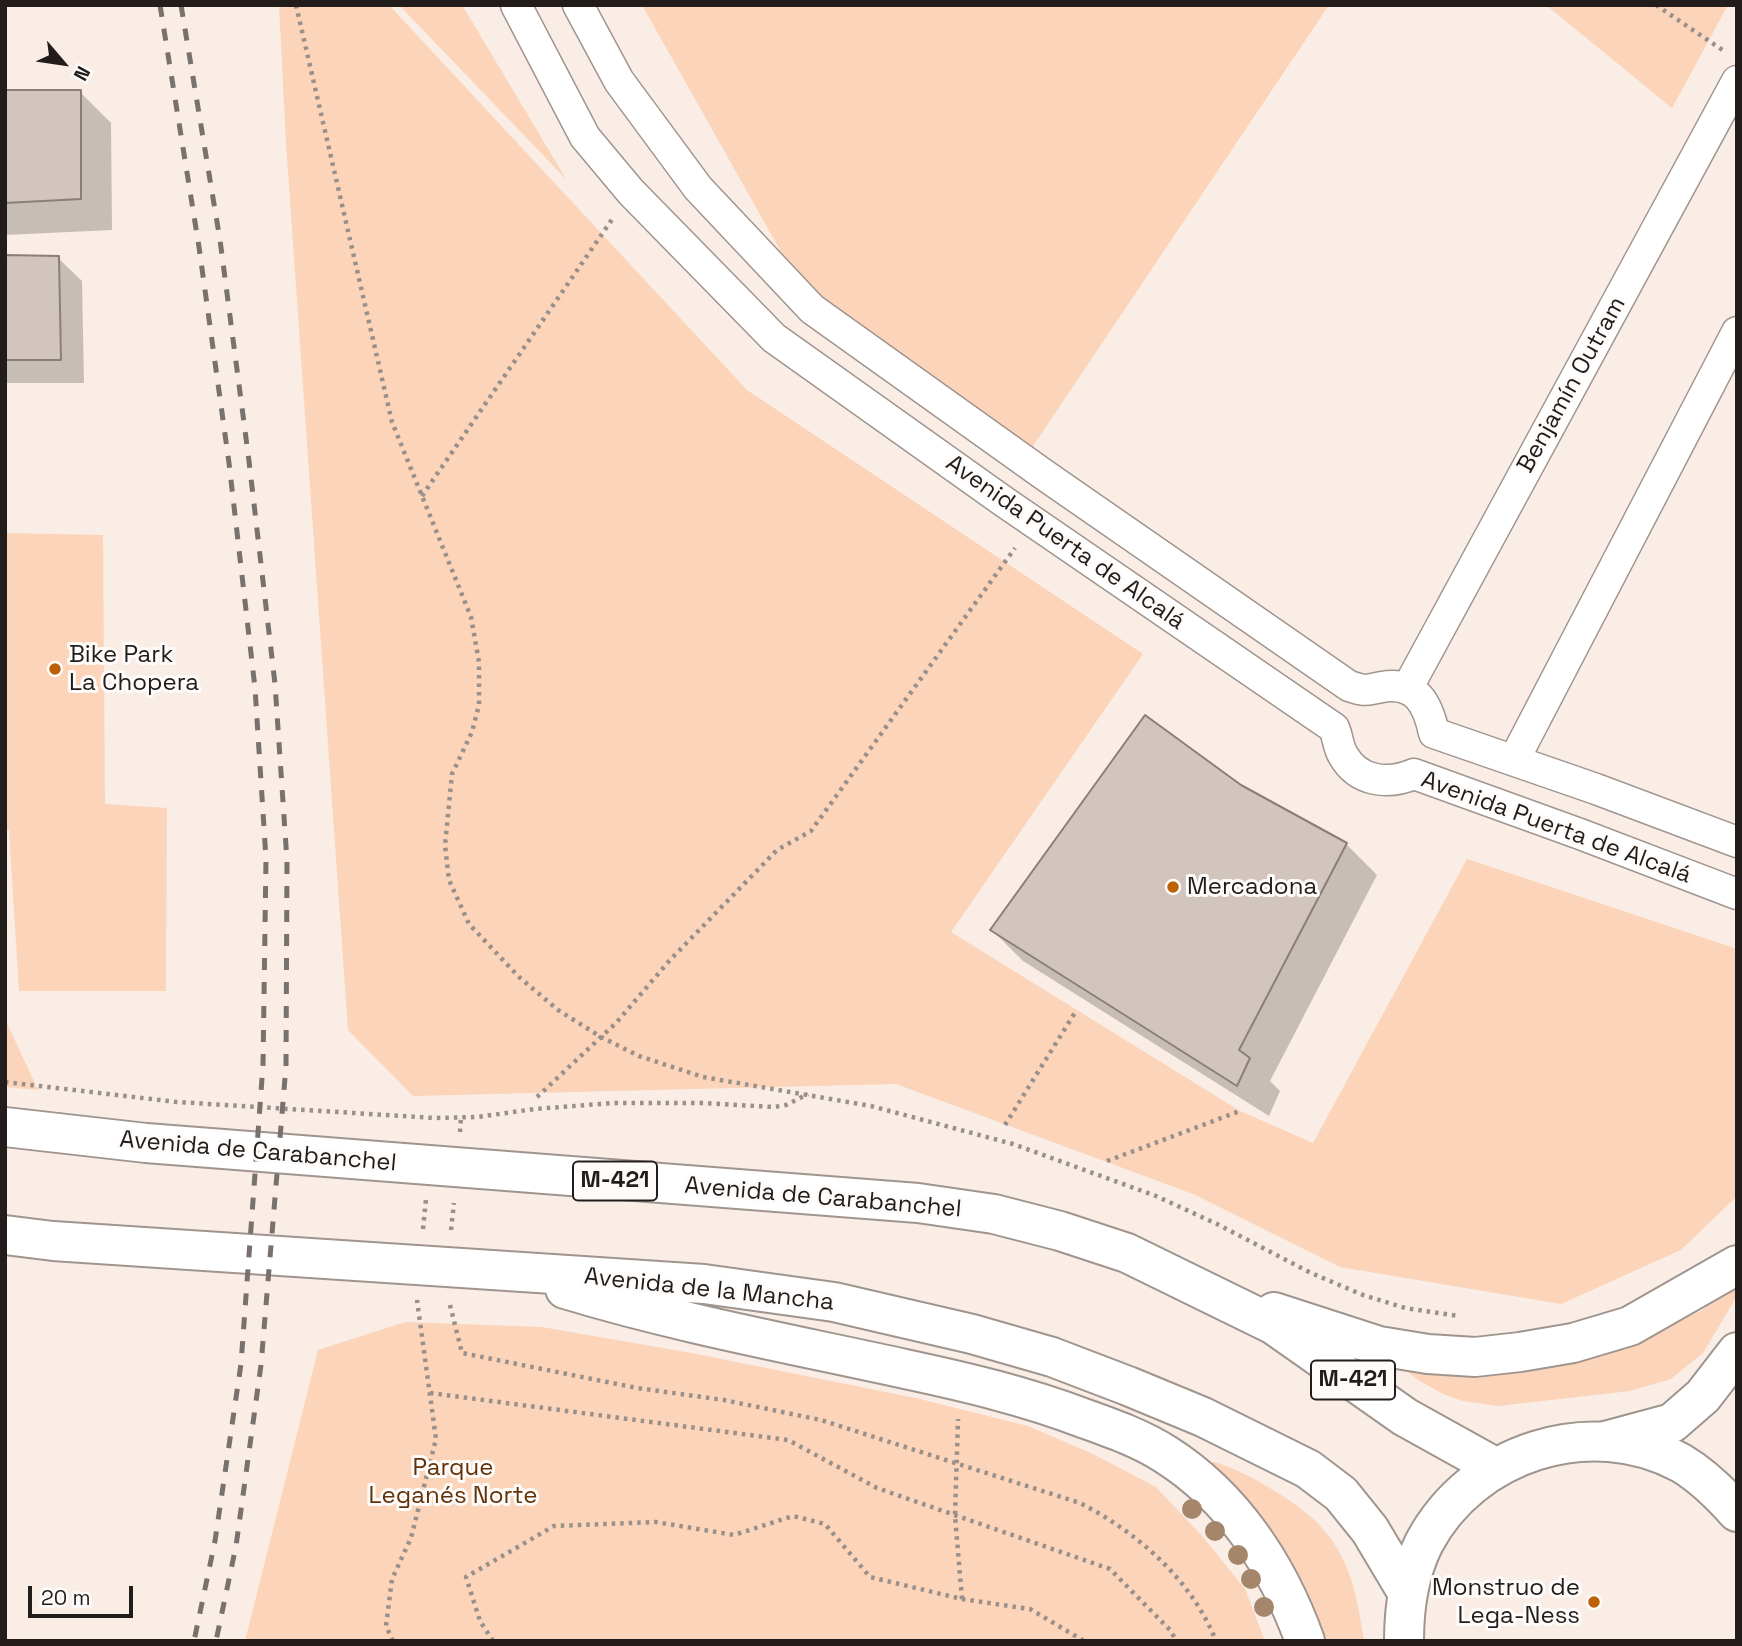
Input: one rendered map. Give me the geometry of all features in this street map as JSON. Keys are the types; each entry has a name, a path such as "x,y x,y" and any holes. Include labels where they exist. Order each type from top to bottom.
{"main road":[{"name":"Avenida de Carabanchel","path":"5,1126 146,1143 918,1203 994,1214 1060,1231 1127,1253 1275,1325 1405,1416 1495,1468"},
{"name":"Avenida de la Mancha","path":"5,1235 53,1241 676,1282 792,1295 913,1319 1052,1357 1203,1416 1308,1469 1341,1494 1370,1530 1407,1592"},
{"path":"1211,1294 1312,1323 1379,1346 1428,1354 1475,1357 1573,1343 1630,1326 1737,1265"},
{"path":"506,1272 628,1308 979,1384 1118,1430 1165,1454 1207,1487 1244,1525 1272,1566 1296,1614 1305,1641"},
{"path":"1605,1441 1672,1423 1703,1396 1737,1352"},
{"path":"1404,1641 1407,1592 1424,1543 1454,1500 1495,1468 1530,1451 1567,1442 1605,1441 1644,1448 1681,1464 1713,1486 1737,1512"}],"street":[{"name":"Avenida Puerta de Alcalá","path":"516,5 585,137 631,192 774,338 1034,522 1334,728 1342,754 1352,766 1373,779 1393,781 1415,774 1737,894"},
{"name":"Avenida Puerta de Alcalá","path":"578,5 619,80 690,178 812,309 1326,671 1349,686 1365,691"},
{"name":"Benjamín Outram","path":"1406,689 1737,80"},
{"path":"1514,760 1737,332"},
{"path":"1337,734 1336,723 1353,698 1365,691 1384,686 1406,689"},
{"name":"Avenida Puerta de Alcalá","path":"1406,689 1418,695 1430,711 1434,733 1737,842"},
{"path":"1415,774 1426,765 1433,752 1434,733"}],"path":[{"path":"296,5 392,422 471,617 479,662 479,705 472,732 452,774 445,845 449,880 469,924 499,958 558,1010 601,1037 639,1056 690,1074 808,1094 922,1118 986,1135 1054,1157 1156,1196 1311,1273 1363,1295 1405,1307 1464,1317"},
{"path":"1656,5 1725,52"},
{"path":"422,496 631,192"},
{"path":"537,1097 601,1037 670,960 777,850 811,831 1034,522"},
{"path":"1005,1125 1076,1011"},
{"path":"5,1082 177,1102 434,1118 461,1118 613,1104 703,1103 774,1107 808,1094"},
{"path":"1107,1161 1240,1111"},
{"path":"393,1641 386,1626 392,1579 411,1538 436,1439 416,1306 434,1266 442,1167 434,1118"},
{"path":"461,1118 442,1167 434,1266 448,1300 462,1353 637,1388 724,1400 821,1420 1080,1503 1102,1514 1167,1565 1211,1628 1216,1641"},
{"path":"960,1381 955,1516 962,1599"},
{"path":"430,1393 788,1440 877,1488 1110,1569 1171,1630 1176,1641"},
{"path":"493,1641 480,1621 466,1577 554,1526 656,1522 734,1535 793,1516 825,1524 870,1577 962,1599 1030,1609 1084,1641"}],"green space":[{"path":"279,5 389,5 747,390 1143,654 951,932 1240,1111 1313,1143 1467,859 1737,949 1737,1196 1681,1250 1561,1304 1340,1267 1193,1194 896,1084 413,1096 348,1030 286,143"},
{"path":"399,5 462,5 566,179"},
{"path":"642,5 1329,5 1031,449 798,282"},
{"path":"1546,5 1728,5 1672,108"},
{"name":"Bike Park La Chopera","path":"5,533 103,535 105,804 167,808 166,991 19,991 9,830 5,830"},
{"path":"5,1019 38,1090 5,1087"},
{"path":"1737,1285 1737,1296 1703,1353 1671,1379 1630,1391 1498,1406 1463,1401 1443,1394 1400,1366 1650,1335 1701,1311"},
{"name":"Parque Leganés Norte","path":"405,1322 542,1327 697,1354 920,1399 1028,1426 1093,1454 1156,1487 1203,1537 1245,1589 1265,1641 245,1641 318,1350"},
{"path":"1214,1462 1249,1476 1292,1502 1326,1533 1347,1569 1360,1614 1364,1641 1326,1641 1298,1581 1209,1464"}],"building":[{"path":"5,90 81,90 81,199 5,203"},
{"path":"5,255 59,256 61,360 5,360"},
{"name":"Mercadona","path":"1145,715 1241,785 1347,843 1239,1050 1250,1058 1237,1086 990,930"}],"railway":[{"path":"160,5 199,247 229,463 255,688 266,859 263,1065 241,1364 215,1541 194,1641"},
{"path":"181,5 220,240 249,461 275,684 287,861 286,1066 261,1365 236,1546 216,1641"}],"place":[{"name":"Bike Park La Chopera","path":"55,669"},
{"name":"Mercadona","path":"1173,887"},
{"name":"Monstruo de Lega-Ness","path":"1594,1602"}]}
